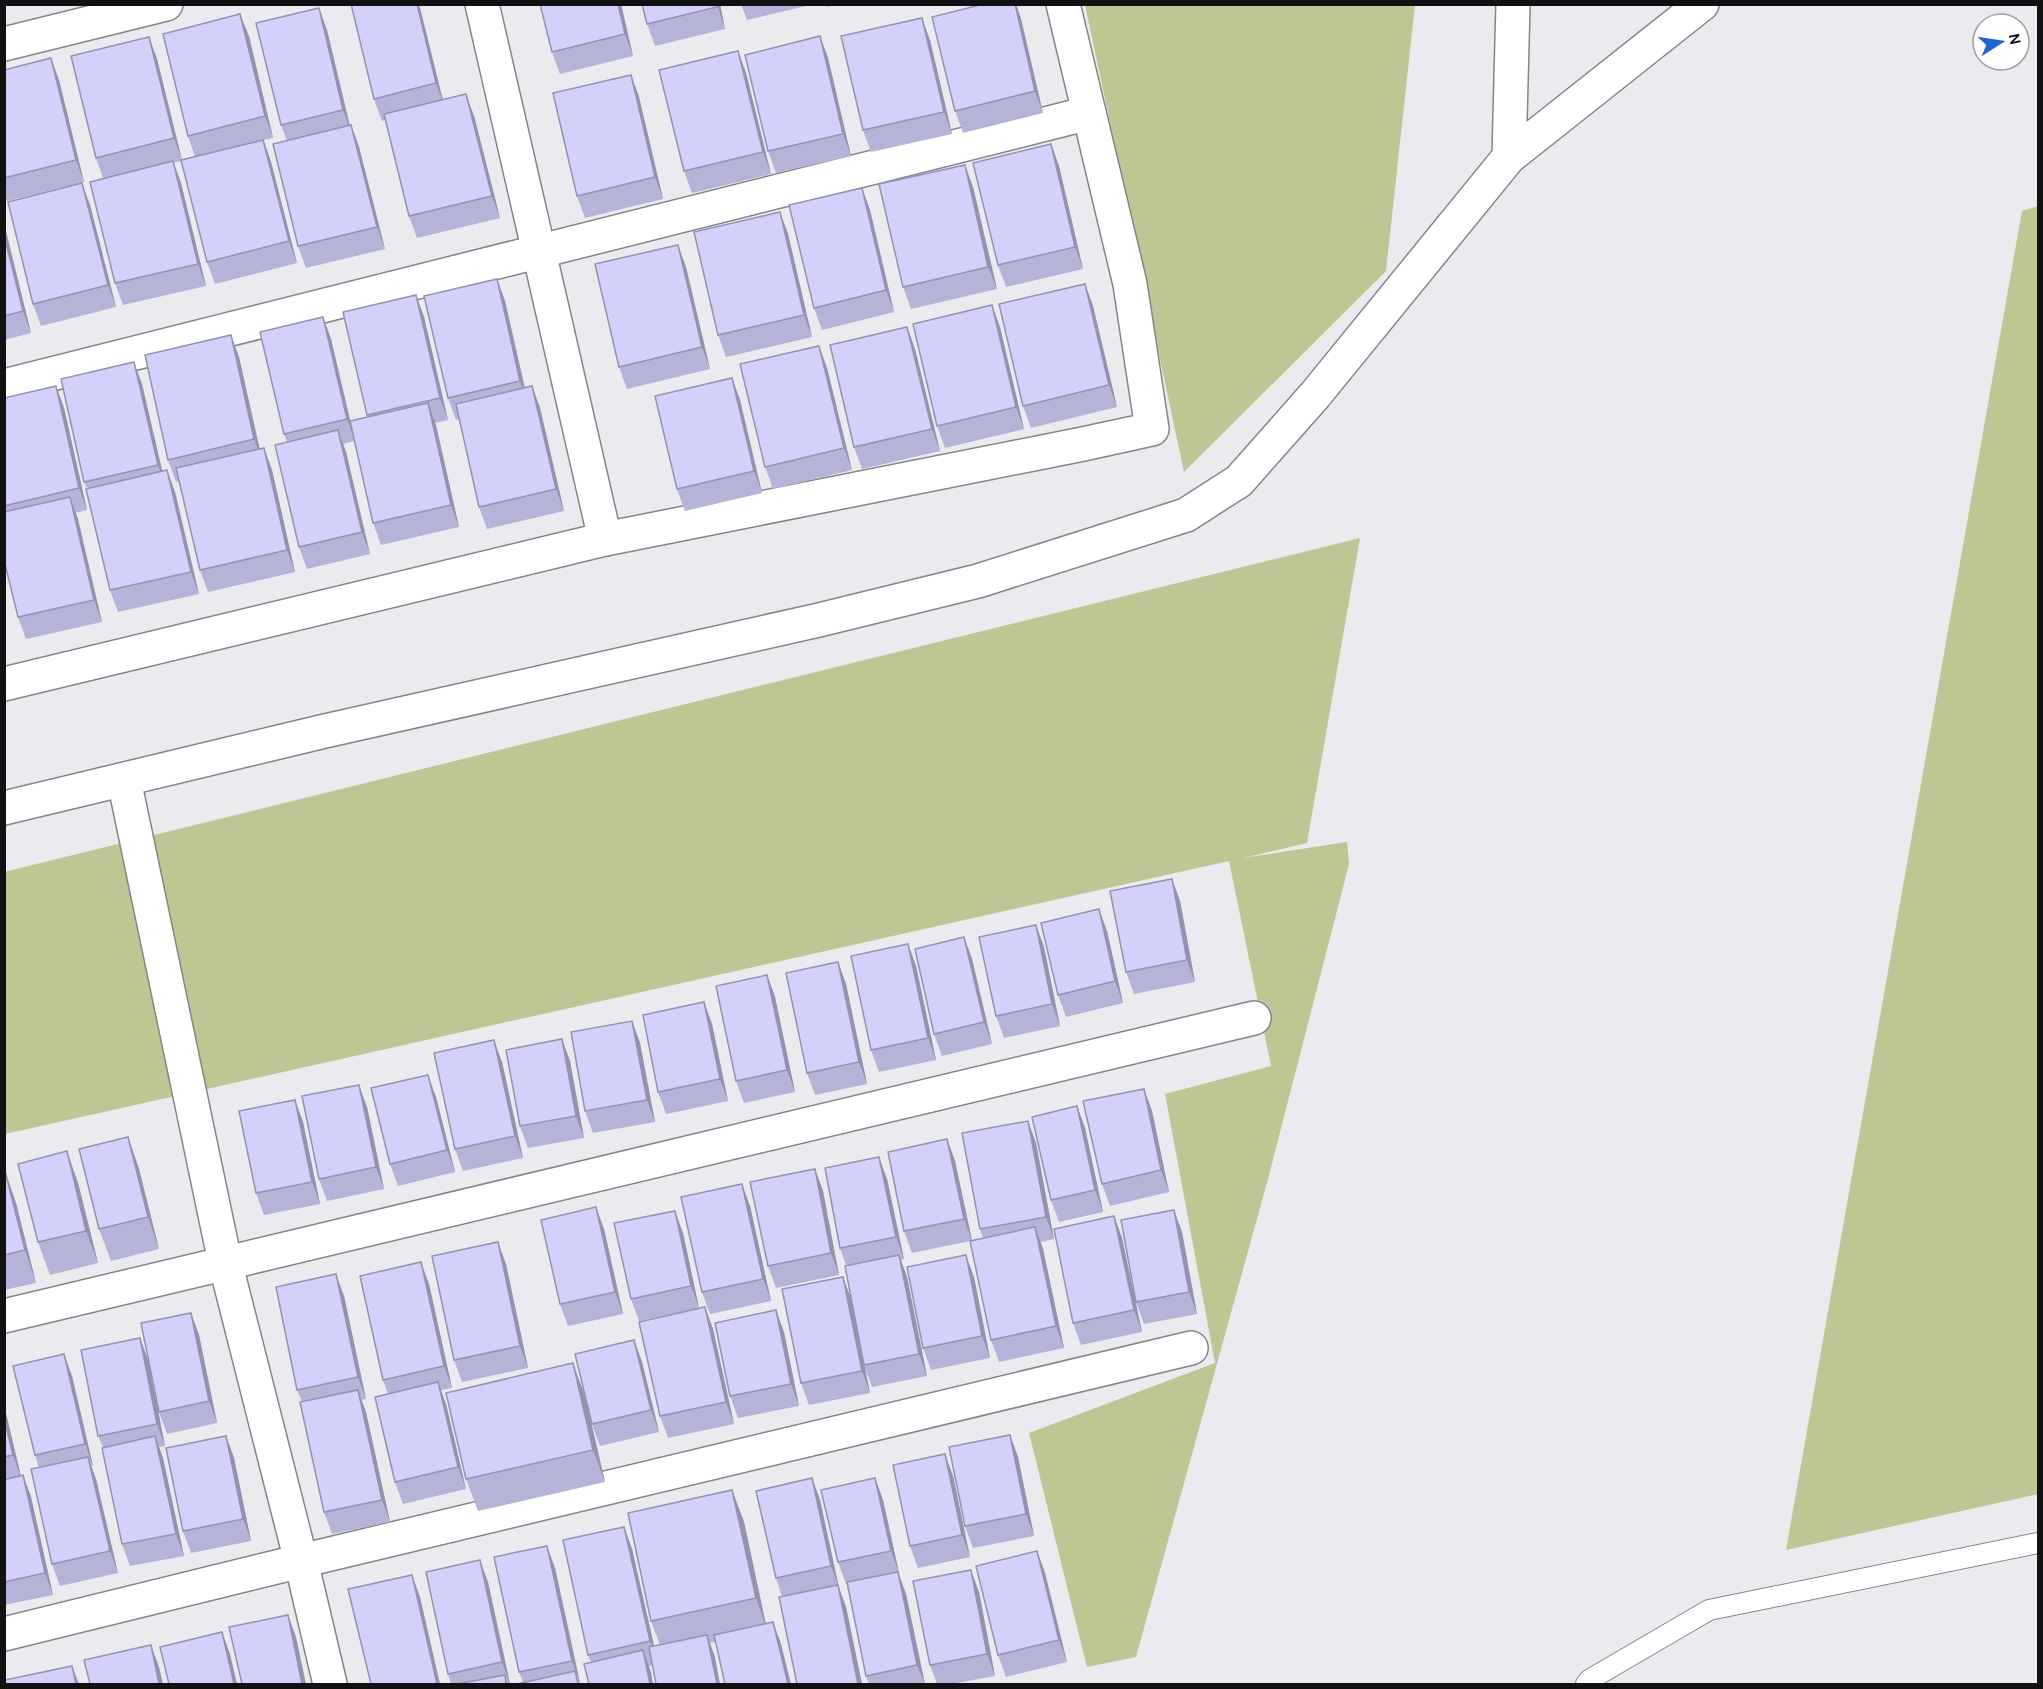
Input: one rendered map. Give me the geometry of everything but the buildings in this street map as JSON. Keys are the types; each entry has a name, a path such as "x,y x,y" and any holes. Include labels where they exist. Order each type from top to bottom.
{"street":[{"path":"4,44 166,4"},
{"path":"482,4 605,539"},
{"path":"4,684 605,539 1072,447 1152,429 1130,284 1063,4"},
{"path":"1509,157 1513,4"},
{"path":"4,808 347,726 831,618 978,581 1186,515 1239,481 1315,395 1509,157 1702,4"},
{"path":"4,386 1089,113"},
{"path":"124,780 225,1262 330,1684"},
{"path":"4,1316 1254,1018"},
{"path":"4,1634 1191,1348"}],"lane":[{"path":"1586,1684 1589,1680 1709,1610 2038,1543"}],"green space":[{"path":"1085,5 1415,5 1386,271 1184,472"},
{"path":"2038,206 2038,1494 1786,1550 2022,211"},
{"path":"1360,538 1307,843 1243,858 1347,842 1349,864 1268,1179 1136,1657 1087,1667 1029,1433 1215,1363 1165,1094 1271,1066 1229,861 5,1134 4,872"}]}
